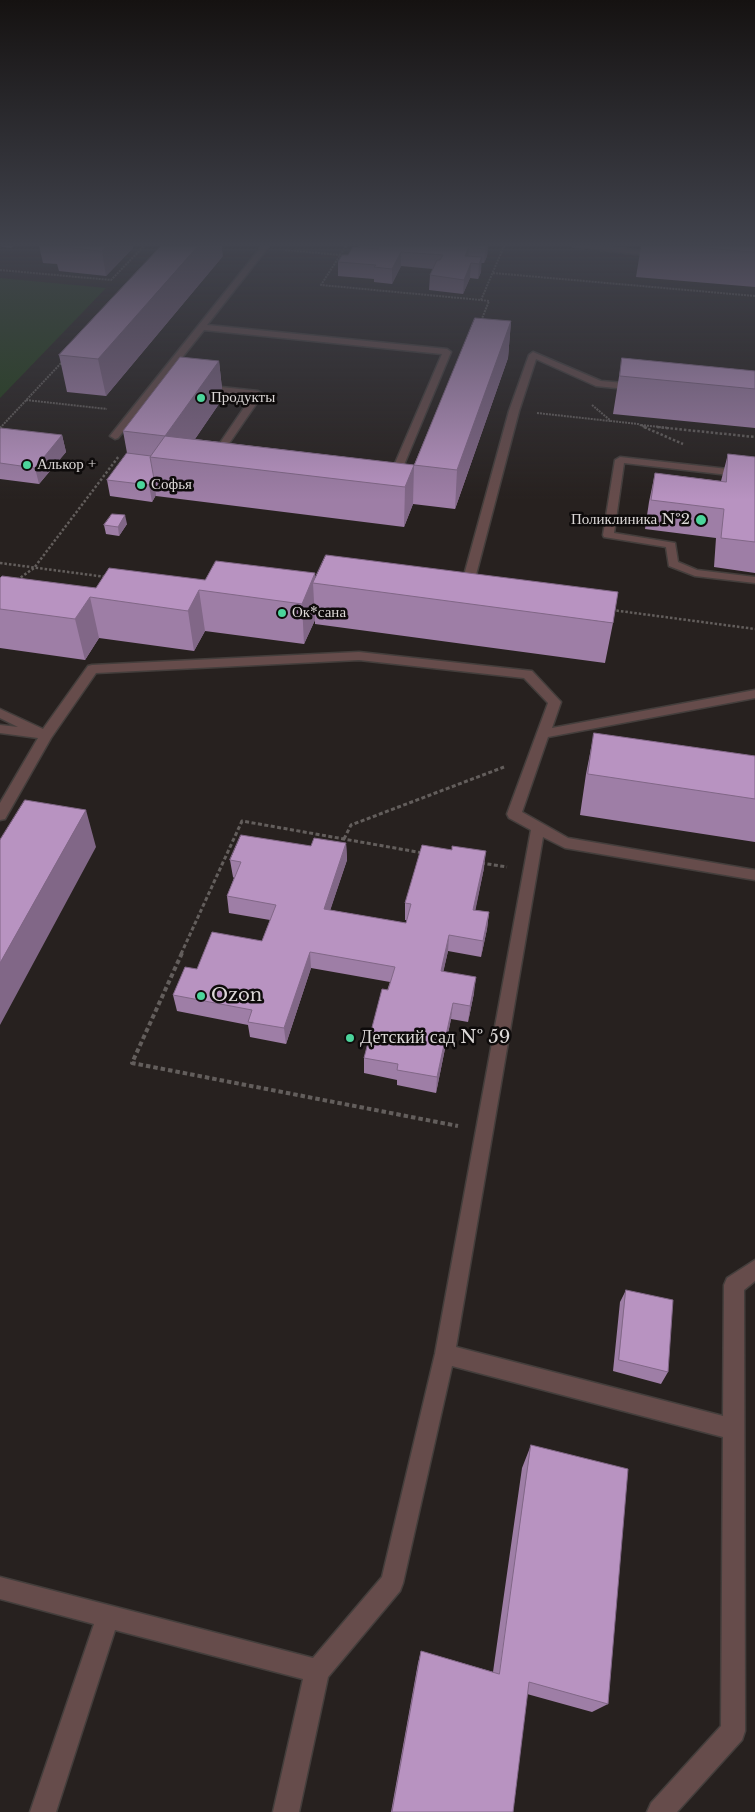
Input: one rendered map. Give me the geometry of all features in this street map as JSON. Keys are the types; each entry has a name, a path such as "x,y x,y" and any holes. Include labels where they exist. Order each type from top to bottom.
{"lane":[{"path":"115,436 161,383 197,331"},
{"path":"243,331 447,352 392,483 382,482"},
{"path":"466,590 514,410 533,355 599,384 648,388"},
{"path":"192,387 258,394 211,463 221,464"},
{"path":"755,475 620,460 608,535 671,545 673,564 695,573 755,580"},
{"path":"0,815 45,736 92,669 359,656 528,674 555,702 514,814 565,842 755,875"},
{"path":"543,734 755,694"},
{"path":"0,712 45,736"},
{"path":"0,729 45,736"},
{"path":"286,1812 317,1671 392,1583 445,1354 538,828"},
{"path":"660,1812 733,1731 734,1285 755,1269"},
{"path":"445,1354 733,1429"},
{"path":"0,1588 317,1671"},
{"path":"43,1812 108,1616"}],"path":[{"path":"0,428 65,358"},
{"path":"26,400 107,409"},
{"path":"590,403 611,422"},
{"path":"514,410 611,422 755,436"},
{"path":"638,424 690,448"},
{"path":"14,582 34,568 120,455"},
{"path":"0,563 111,578"},
{"path":"610,610 755,629"},
{"path":"344,839 351,825 535,755"},
{"path":"432,854 242,821 132,1063 484,1131"},
{"path":"471,861 530,871"}],"green space":[{"path":"0,331 65,331 0,398"}],"building":[{"path":"82,331 123,331 98,359 59,355"},
{"path":"470,331 508,331 457,470 414,465"},
{"path":"180,357 219,361 165,436 123,431"},
{"path":"622,358 755,371 755,389 620,376"},
{"path":"1,428 62,435 35,468 0,463"},
{"path":"165,436 414,465 405,487 150,457"},
{"path":"127,453 151,456 154,479 149,485 107,480"},
{"path":"728,454 755,457 755,542 721,538 724,509 651,500 655,473 726,482"},
{"path":"112,514 125,515 118,527 104,525"},
{"path":"326,555 618,592 613,623 313,583"},
{"path":"216,561 315,573 302,604 199,590 188,611 90,597 75,619 0,609 0,578 2,576 96,588 109,568 205,580"},
{"path":"594,733 755,756 755,799 588,774"},
{"path":"25,800 86,810 0,963 0,840"},
{"path":"241,835 311,846 314,838 346,843 324,909 406,923 411,904 405,903 422,845 452,850 452,846 486,851 473,910 489,912 483,941 449,935 441,971 476,977 470,1006 453,1003 437,1077 397,1070 398,1064 364,1058 382,989 388,990 395,967 310,952 284,1028 248,1022 252,1010 173,995 185,967 197,969 212,932 262,941 276,905 227,896 241,862 230,860"},
{"path":"626,1290 673,1300 668,1372 619,1360"},
{"path":"531,1445 628,1469 608,1704 529,1682 513,1812 392,1812 421,1651 499,1674"}],"place":[{"name":"Продукты","path":"201,398"},
{"name":"Алькор +","path":"27,465"},
{"name":"Софья","path":"141,485"},
{"name":"Поликлиника №2","path":"701,520"},
{"name":"Ок*сана","path":"282,613"},
{"name":"Ozon","path":"201,996"},
{"name":"Детский сад № 59","path":"350,1038"}]}
